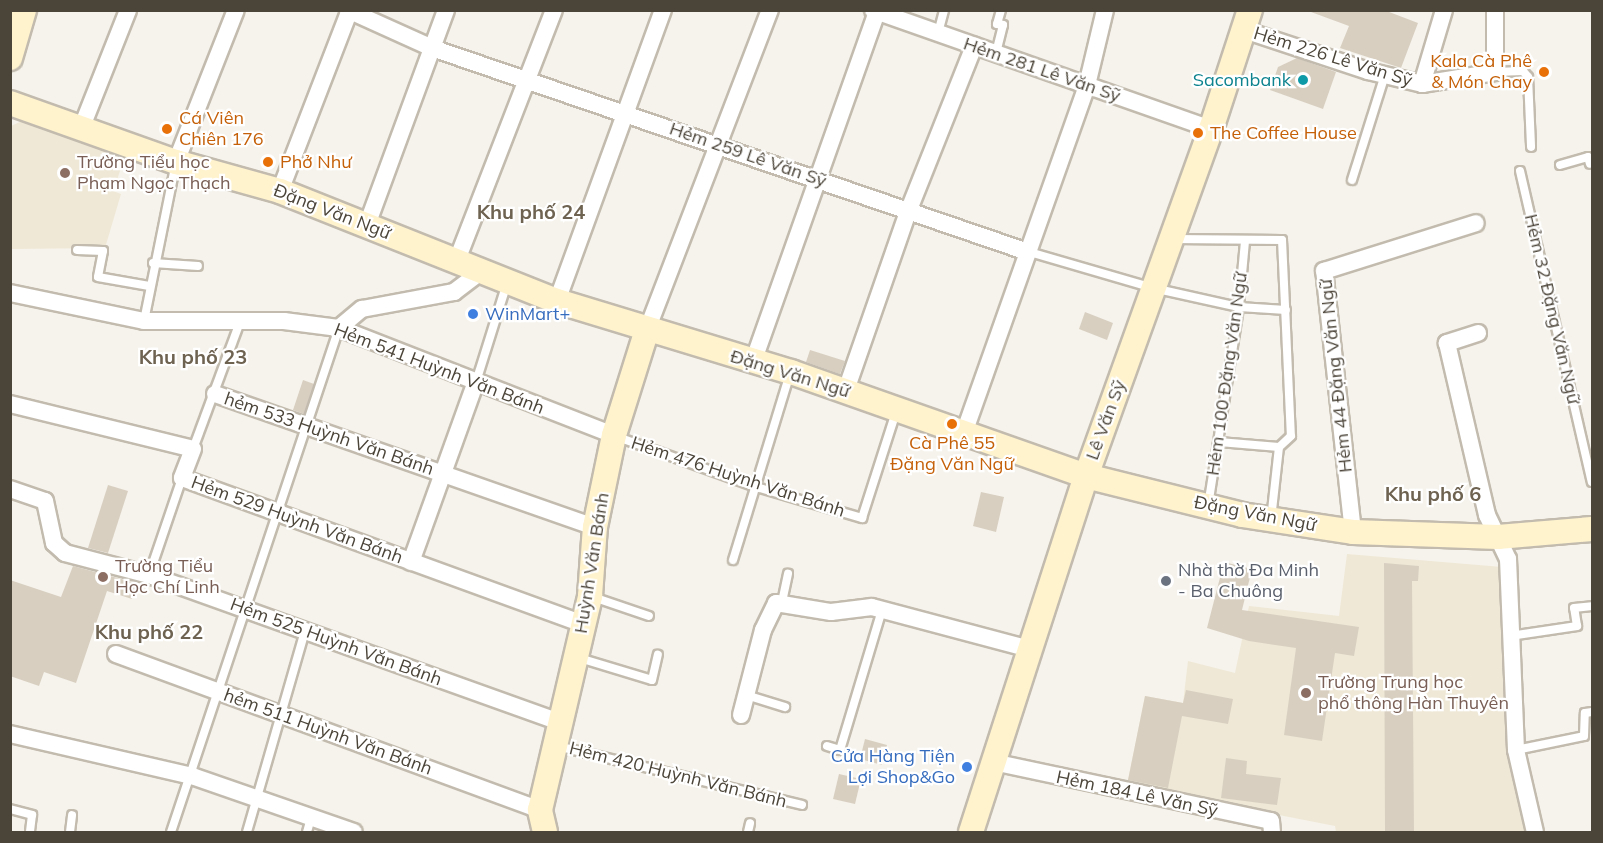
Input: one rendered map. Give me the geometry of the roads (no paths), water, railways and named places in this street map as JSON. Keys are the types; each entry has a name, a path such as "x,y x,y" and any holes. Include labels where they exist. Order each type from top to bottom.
{"street":[{"path":"10,57 24,10"},
{"path":"81,129 128,10"},
{"path":"176,162 236,10"},
{"path":"367,225 446,10"},
{"path":"457,260 525,79 554,10"},
{"path":"558,300 629,112 663,10"},
{"path":"646,330 715,146 770,10"},
{"path":"964,433 1025,251 1087,85 1106,10"},
{"name":"Hẻm 226 Lê Văn Sỹ","path":"1422,84 1444,10"},
{"path":"1495,72 1496,10"},
{"path":"280,191 349,11"},
{"name":"Hẻm 259 Lê Văn Sỹ","path":"349,11 432,48 629,112 715,146 1025,251"},
{"path":"753,362 816,179 883,12"},
{"name":"Hẻm 281 Lê Văn Sỹ","path":"883,12 1211,129"},
{"name":"Hẻm 226 Lê Văn Sỹ","path":"1247,20 1385,75 1422,84 1495,72"},
{"name":"Lê Văn Sỹ","path":"971,832 1086,476 1211,129 1247,20"},
{"path":"846,390 908,212 974,46"},
{"name":"Đặng Văn Ngữ","path":"10,103 176,162 280,191 558,300 646,330 846,390 1086,476 1208,506 1353,532 1498,537 1593,529"},
{"name":"Hẻm 44 Đặng Văn Ngữ","path":"1353,532 1324,271 1476,224"},
{"path":"339,328 362,309 454,292 482,271"},
{"name":"Hẻm 541 Huỳnh Văn Bánh","path":"10,293 144,321 284,321 339,328 475,384 614,435"},
{"name":"Huỳnh Văn Bánh","path":"543,821 554,745 590,596 596,527 614,435 646,330"},
{"path":"1478,333 1447,343 1487,515 1508,559 1509,636 1516,750 1535,832"},
{"name":"hẻm 533 Huỳnh Văn Bánh","path":"444,473 475,384"},
{"name":"hẻm 533 Huỳnh Văn Bánh","path":"215,394 596,527"},
{"name":"Hẻm 529 Huỳnh Văn Bánh","path":"10,404 193,449 182,478 584,624"},
{"name":"Hẻm 529 Huỳnh Văn Bánh","path":"411,562 444,473"},
{"name":"Hẻm 525 Huỳnh Văn Bánh","path":"10,489 45,501 58,550 150,575 560,722"},
{"path":"741,715 770,611 782,602 831,612 882,610 1030,649"},
{"name":"hẻm 511 Huỳnh Văn Bánh","path":"116,654 280,715 543,821"},
{"path":"10,734 192,776 258,797 309,825 354,832"},
{"name":"Hẻm 184 Lê Văn Sỹ","path":"993,762 1271,821 1272,832"}],"lane":[{"path":"939,33 944,10"},
{"path":"996,53 1003,25 997,24 1001,10"},
{"path":"1495,72 1522,71 1528,77 1531,147"},
{"path":"1352,180 1385,75"},
{"path":"1560,165 1588,157 1593,174"},
{"path":"144,321 153,263 176,162"},
{"name":"Hẻm 32 Đặng Văn Ngữ","path":"1520,171 1593,482"},
{"path":"1170,238 1282,240 1291,436 1279,447 1271,519"},
{"name":"Hẻm 100 Đặng Văn Ngữ","path":"1208,506 1239,307 1245,241"},
{"path":"77,250 103,251 98,277 149,286"},
{"name":"Hẻm 259 Lê Văn Sỹ","path":"1025,251 1153,288 1239,307 1286,310"},
{"path":"153,263 198,266"},
{"path":"475,384 508,282"},
{"path":"193,449 209,397 215,394 240,322"},
{"path":"171,832 192,776 243,609 308,426 339,328"},
{"path":"733,560 753,486 790,372"},
{"name":"Hẻm 476 Huỳnh Văn Bánh","path":"614,435 753,486 862,518 897,409"},
{"path":"1219,442 1279,447"},
{"path":"150,575 182,478"},
{"path":"782,602 788,574"},
{"path":"590,596 649,616"},
{"path":"1509,636 1577,626 1574,608 1593,606"},
{"path":"827,746 840,750 882,610"},
{"path":"247,832 305,631"},
{"path":"576,657 652,680 658,655"},
{"path":"746,695 785,707"},
{"path":"1516,750 1584,736 1585,713 1593,712"},
{"name":"Hẻm 420 Huỳnh Văn Bánh","path":"554,745 802,806"},
{"path":"10,809 32,815 32,832"},
{"path":"70,832 72,814"},
{"path":"748,832 750,823"}],"place":[{"name":"Kala Cà Phê & Món Chay","path":"1544,72"},
{"name":"Sacombank","path":"1303,80"},
{"name":"Cá Viên Chiên 176","path":"167,129"},
{"name":"The Coffee House","path":"1198,133"},
{"name":"Phở Như","path":"268,162"},
{"name":"Trường Tiểu học Phạm Ngọc Thạch","path":"65,173"},
{"name":"WinMart+","path":"473,314"},
{"name":"Cà Phê 55 Đặng Văn Ngữ","path":"952,424"},
{"name":"Trường Tiểu Học Chí Linh","path":"103,577"},
{"name":"Nhà thờ Đa Minh - Ba Chuông","path":"1166,581"},
{"name":"Trường Trung học phổ thông Hàn Thuyên","path":"1306,693"},
{"name":"Cửa Hàng Tiện Lợi Shop&Go","path":"967,767"}],"district":[{"name":"Khu phố 24","path":"531,211"},
{"name":"Khu phố 23","path":"193,356"},
{"name":"Khu phố 6","path":"1433,493"},
{"name":"Khu phố 22","path":"149,631"}]}
